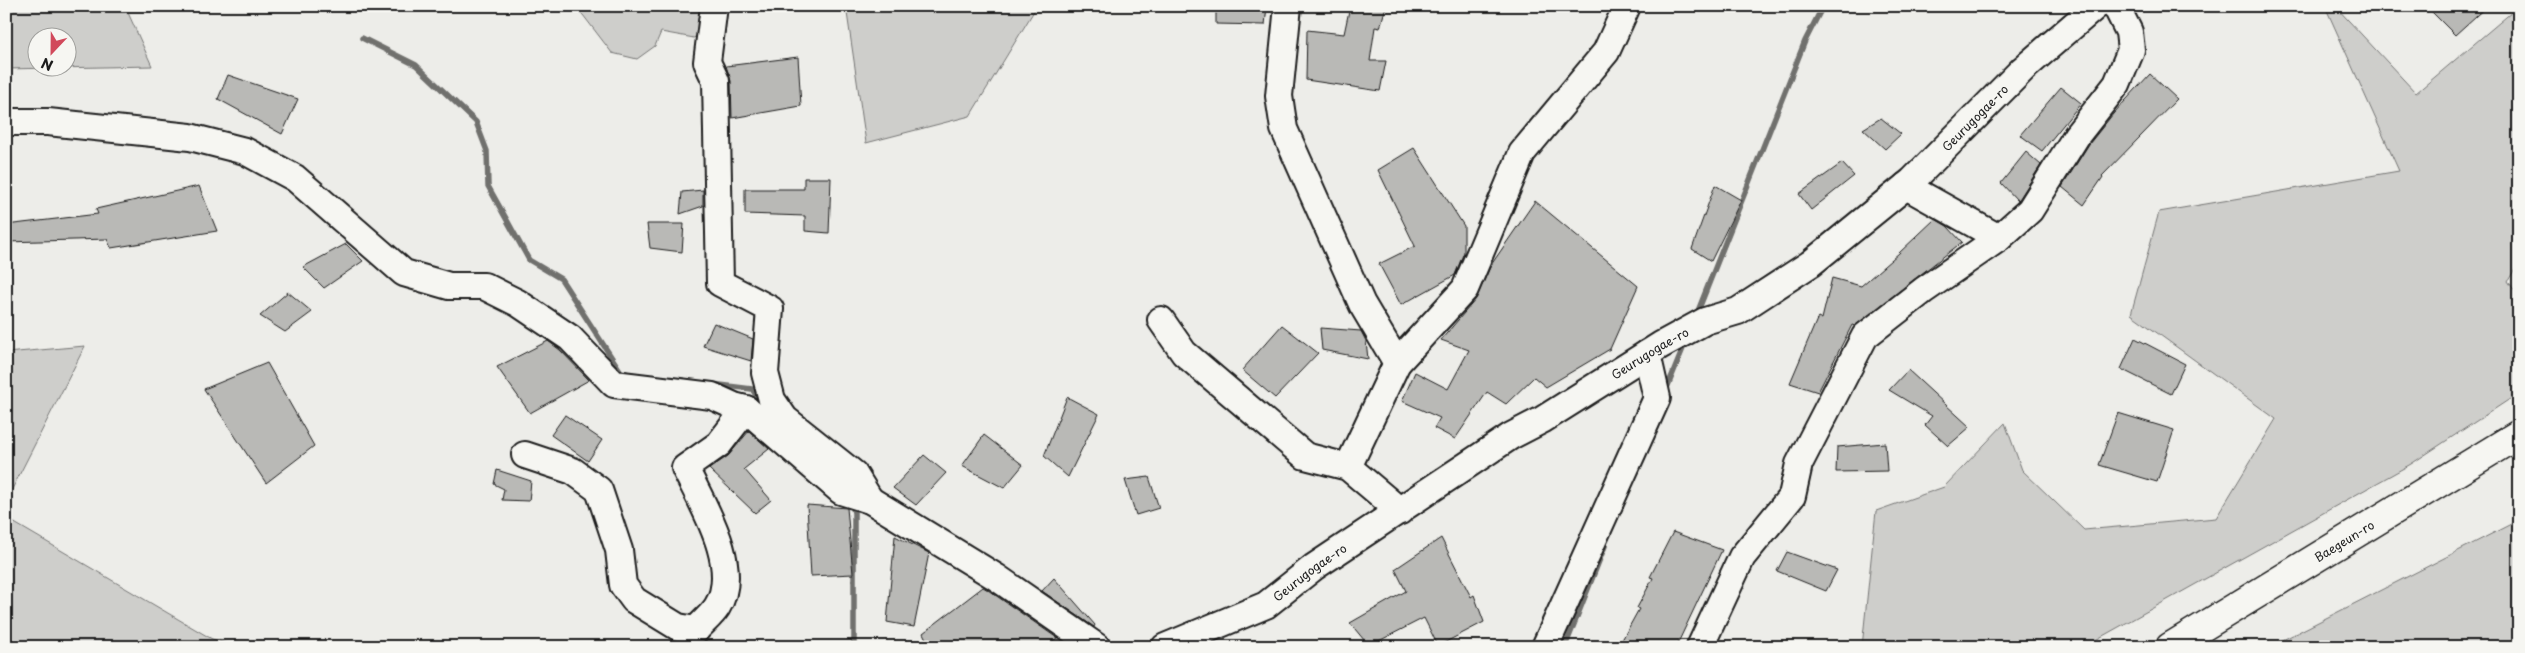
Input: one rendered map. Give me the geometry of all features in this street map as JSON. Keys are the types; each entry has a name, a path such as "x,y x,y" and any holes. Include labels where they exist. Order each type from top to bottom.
{"main road":[{"name":"Baegeun-ro","path":"2170,647 2519,434"}],"street":[{"path":"714,6 707,62 716,81 720,283 770,308 765,373 772,400 784,419 854,474 858,496"},
{"path":"1288,6 1279,96 1284,129 1362,304 1397,363"},
{"path":"1348,467 1397,363 1465,289 1522,152 1606,52 1626,6"},
{"name":"Geurugogae-ro","path":"1165,647 1266,605 1314,567 1511,436 1542,420 1654,350 1705,322 1738,311 1810,264 1906,186 2023,69 2096,6"},
{"path":"1700,647 1742,557 1792,496 1799,464 1865,336 1924,290 1999,238 2030,210 2078,135 2117,84 2131,50 2129,32 2116,6"},
{"path":"6,122 48,122 190,137 245,151 295,178 404,273 449,286 484,286 518,303 570,338 614,384 712,396 746,409 858,496 996,577 1097,647"},
{"path":"1906,186 1999,238"},
{"path":"1161,320 1184,353 1305,456 1348,467 1400,510"},
{"path":"1545,647 1657,398 1654,350"},
{"path":"525,455 573,471 599,490 619,550 623,585 634,600 698,638 718,607 725,579 719,539 684,468 719,444 746,409"}],"shaded area":[{"path":"6,6 125,6 152,66 78,68 78,28 28,28 28,69 6,69"},
{"path":"572,6 708,6 706,25 694,38 661,32 655,46 637,59 612,53 583,15"},
{"path":"846,6 1037,6 970,116 866,143"},
{"path":"2325,6 2335,6 2416,93 2519,6 2519,262 2508,281 2519,297 2519,393 2411,464 2083,647 1862,647 1876,511 1944,487 2005,423 2022,470 2084,530 2216,518 2276,419 2131,314 2159,212 2399,171"},
{"path":"85,346 6,501 6,353"},
{"path":"6,518 212,639 240,647 6,647"},
{"path":"2519,520 2519,647 2269,647"}],"building":[{"path":"1216,6 1267,6 1265,25 1216,24"},
{"path":"1350,6 1386,6 1380,28 1375,27 1370,61 1386,61 1380,91 1306,80 1307,30 1344,34"},
{"path":"2426,6 2487,6 2455,35"},
{"path":"798,57 801,106 732,118 731,81 726,66"},
{"path":"2150,74 2177,99 2102,176 2084,205 2062,187 2089,144 2113,114"},
{"path":"228,75 298,99 282,134 218,99"},
{"path":"2061,87 2081,103 2042,151 2020,135"},
{"path":"1881,118 1901,134 1885,149 1863,129"},
{"path":"1414,148 1464,226 1464,252 1455,275 1401,305 1379,264 1415,246 1378,170"},
{"path":"2026,152 2041,165 2018,201 2001,183"},
{"path":"1842,163 1854,176 1811,210 1799,194"},
{"path":"804,178 831,178 829,233 805,231 805,216 745,214 745,189 804,189"},
{"path":"1715,185 1741,200 1711,261 1692,249"},
{"path":"199,186 217,231 111,248 107,239 6,242 6,225 98,214 96,209"},
{"path":"703,190 703,206 680,214 682,192"},
{"path":"1535,201 1638,286 1610,349 1546,387 1534,377 1506,404 1487,392 1455,439 1434,428 1440,418 1402,401 1415,372 1448,389 1469,350 1441,340 1476,299 1491,265"},
{"path":"1935,219 1947,226 1962,242 1855,326 1852,325 1818,392 1790,383 1818,317 1822,319 1832,278 1861,286"},
{"path":"647,224 684,224 682,252 650,248"},
{"path":"346,244 363,261 324,288 303,267"},
{"path":"288,292 312,312 285,332 260,316"},
{"path":"714,323 753,339 751,361 703,346"},
{"path":"1282,325 1318,353 1275,398 1242,370"},
{"path":"1320,328 1361,331 1366,341 1368,359 1322,350"},
{"path":"2135,338 2185,364 2171,394 2121,369"},
{"path":"548,341 560,350 589,380 530,413 497,367"},
{"path":"267,363 314,446 266,483 204,389"},
{"path":"1908,370 1970,427 1948,446 1925,425 1932,416 1889,390"},
{"path":"1067,397 1099,414 1068,477 1044,456"},
{"path":"2118,413 2174,430 2157,482 2099,465"},
{"path":"565,415 602,440 588,461 551,435"},
{"path":"749,431 769,449 744,469 771,500 755,513 709,469 728,456"},
{"path":"984,435 1023,465 1004,488 962,466"},
{"path":"1885,443 1887,471 1836,472 1837,447"},
{"path":"924,455 946,473 916,505 893,488"},
{"path":"497,470 531,481 529,501 502,500 504,489 494,484"},
{"path":"1149,477 1159,508 1136,515 1125,480"},
{"path":"807,505 847,508 853,574 811,576"},
{"path":"1673,532 1722,550 1676,647 1637,647 1622,640 1639,609 1637,608 1653,578 1650,577"},
{"path":"895,536 929,553 914,627 887,622"},
{"path":"1441,538 1471,597 1474,595 1484,622 1438,646 1424,618 1369,646 1350,623 1406,591 1395,569"},
{"path":"1787,552 1837,570 1826,591 1777,571"},
{"path":"1054,578 1095,625 1094,627 1042,591"},
{"path":"983,587 1057,638 1045,647 930,647 923,633"}],"waterway":[{"path":"1696,316 1805,41 1823,6"},
{"path":"362,38 416,65 476,122 487,151 488,186 529,260 561,279 621,372 626,373"},
{"path":"1665,393 1686,341"},
{"path":"712,384 752,389 762,404"},
{"path":"852,502 854,513 854,645 859,647"},
{"path":"1565,647 1605,546"}]}
